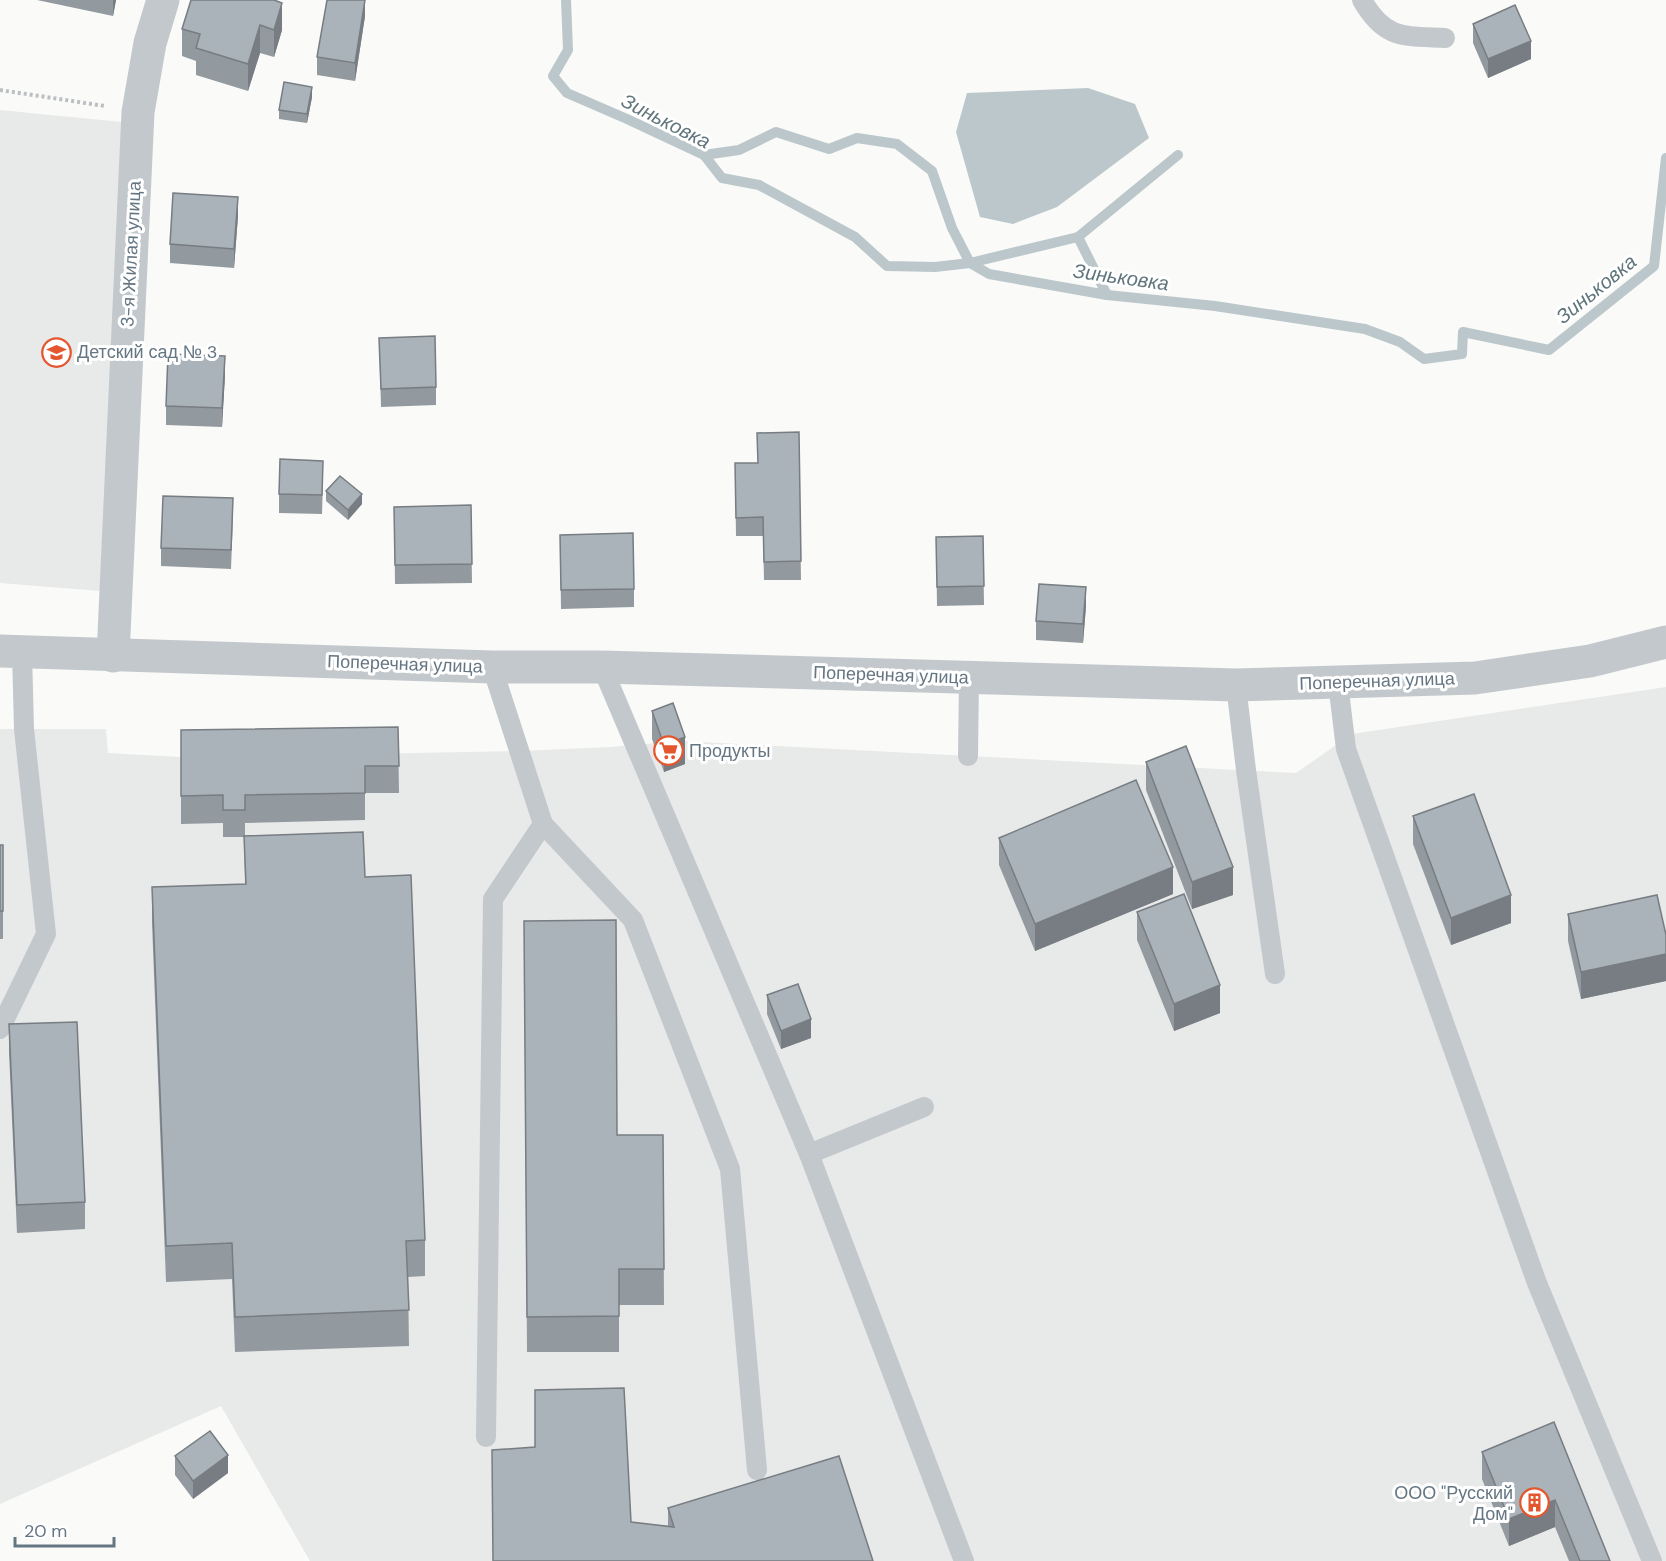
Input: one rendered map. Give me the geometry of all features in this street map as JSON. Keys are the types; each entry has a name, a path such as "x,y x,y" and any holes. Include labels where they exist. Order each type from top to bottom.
{"street":[{"name":"3-я Жилая улица","path":"112,656 138,112 150,43 163,0"},
{"name":"Поперечная улица","path":"11,652 1236,685 1475,678 1590,661 1666,642"}],"lane":[{"path":"1362,0 1374,17 1389,30 1402,36 1445,38"},
{"path":"0,1029 46,934 24,729 11,652"},
{"path":"492,666 543,824 633,920 730,1169 757,1470"},
{"path":"602,667 809,1154 964,1561"},
{"path":"968,756 969,678"},
{"path":"1338,683 1346,749 1533,1272 1652,1561"},
{"path":"1236,685 1247,782 1275,974"},
{"path":"486,1437 493,899 543,824"},
{"path":"809,1154 924,1107"}],"path":[{"path":"0,90 138,112"}],"shaded area":[{"path":"1088,88 1135,104 1149,138 1057,207 1013,224 980,217 956,132 967,93"},
{"name":"Детский сад № 3","path":"0,110 122,122 100,591 0,583"},
{"path":"1666,687 1666,1561 310,1561 221,1406 0,1504 0,729 106,729 108,753 181,757 520,751 680,741 1296,773 1352,734"}],"building":[{"path":"191,0 274,0 282,3 274,30 260,25 248,64 196,48 200,34 182,29"},
{"path":"327,0 365,0 355,63 317,57"},
{"path":"1515,5 1531,41 1488,59 1473,24"},
{"path":"284,82 312,87 307,114 279,110"},
{"path":"173,193 238,197 234,249 170,244"},
{"path":"435,336 436,387 381,389 379,338"},
{"path":"168,354 225,356 222,408 166,406"},
{"path":"799,432 801,561 764,562 763,517 736,518 735,463 758,463 757,433"},
{"path":"280,459 323,461 322,495 279,494"},
{"path":"340,476 362,494 348,510 326,491"},
{"path":"163,496 233,498 231,550 161,548"},
{"path":"471,505 472,564 395,565 394,507"},
{"path":"633,533 634,589 561,590 560,535"},
{"path":"983,536 984,586 937,587 936,537"},
{"path":"1039,584 1086,587 1083,624 1036,621"},
{"path":"673,703 685,737 664,745 652,711"},
{"path":"398,727 399,766 365,766 365,793 245,795 245,810 223,810 223,795 181,796 181,730"},
{"path":"1186,746 1233,867 1192,882 1146,762"},
{"path":"1136,780 1173,867 1035,924 999,838"},
{"path":"1474,794 1511,895 1451,918 1413,816"},
{"path":"363,832 365,877 411,875 425,1240 406,1241 409,1310 235,1317 232,1243 166,1246 152,887 246,884 244,836"},
{"path":"0,845 3,845 3,911 0,911"},
{"path":"1184,894 1220,985 1174,1004 1137,912"},
{"path":"1657,895 1666,935 1666,954 1581,972 1568,914"},
{"path":"616,920 617,1135 663,1135 664,1269 619,1269 619,1316 527,1317 524,921"},
{"path":"798,984 811,1019 781,1031 767,995"},
{"path":"77,1022 85,1202 17,1205 9,1024"},
{"path":"624,1388 631,1522 674,1527 668,1508 839,1456 873,1561 493,1561 492,1450 535,1447 535,1390"},
{"path":"1554,1422 1610,1561 1580,1561 1555,1500 1509,1519 1482,1452"},
{"path":"210,1431 228,1455 193,1481 175,1456"}],"waterway":[{"name":"Зиньковка","path":"566,0 568,50 553,76 567,93 704,155 722,178 759,185 855,237 887,266 935,267 970,263 989,274 1107,295 1215,306 1365,329 1400,342 1424,359 1462,354 1463,332 1549,350 1654,266 1666,158"},
{"path":"704,155 739,150 776,132 829,149 857,138 897,144 932,171 952,228 970,263 1078,237 1178,155"},
{"path":"1078,237 1107,295"}],"place":[{"name":"Детский сад № 3","path":"56,352"},
{"name":"Продукты","path":"668,751"},
{"name":"ООО \"Русский Дом\"","path":"1534,1503"}]}
